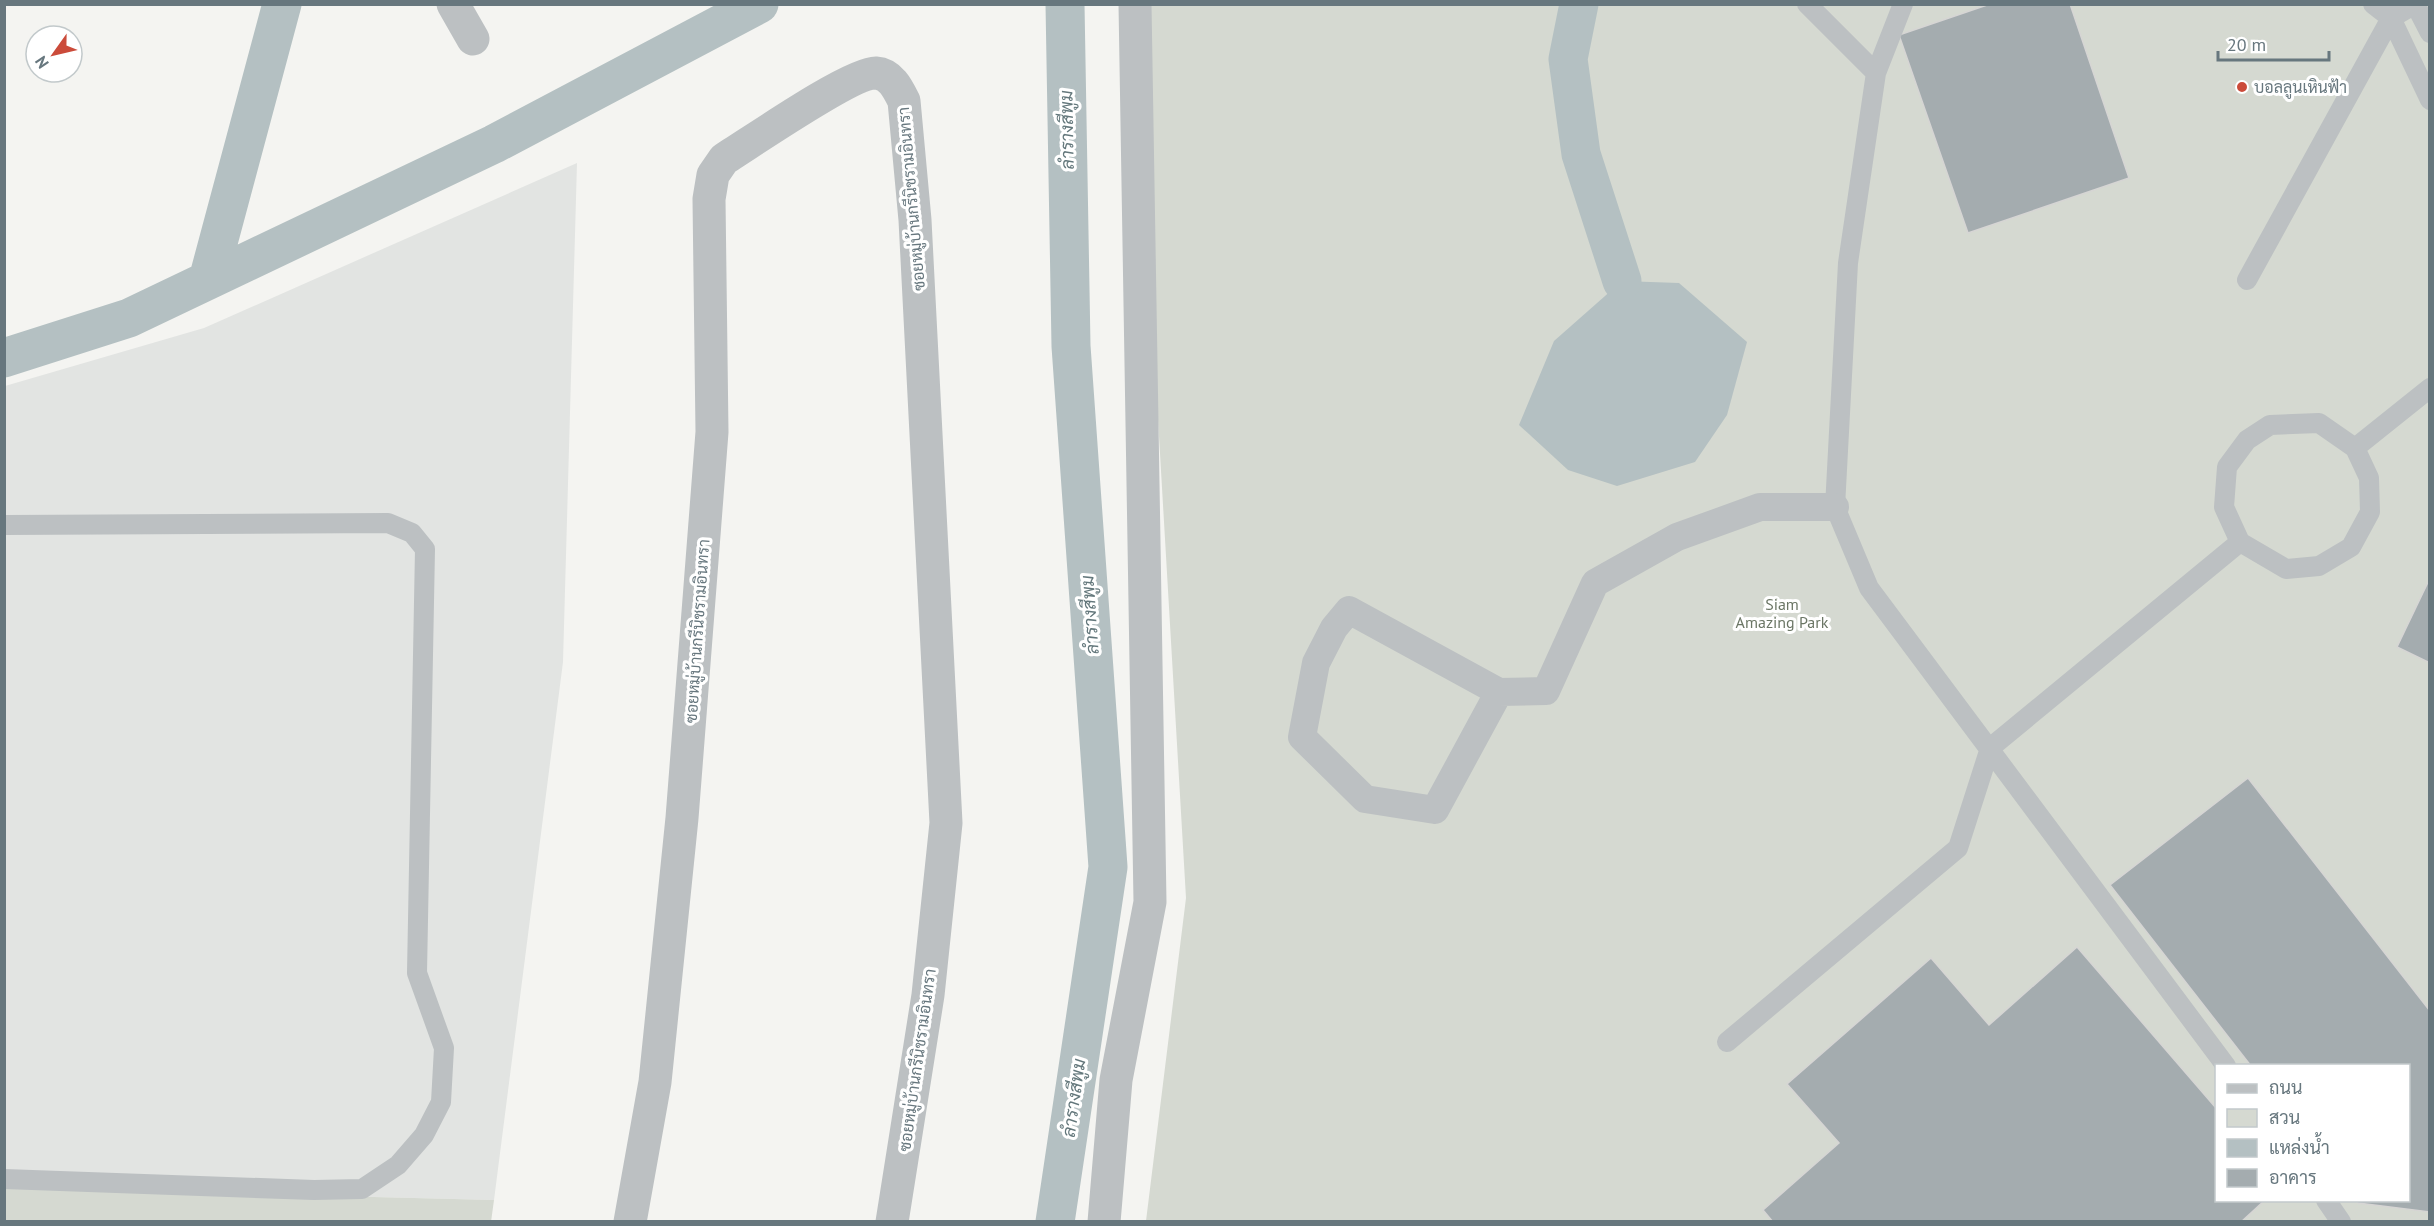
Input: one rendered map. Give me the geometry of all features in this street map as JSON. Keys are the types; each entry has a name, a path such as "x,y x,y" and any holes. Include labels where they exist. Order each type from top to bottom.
{"street":[{"path":"453,4 473,39"},
{"path":"1104,1221 1116,1080 1150,902 1135,4"},
{"name":"ซอยหมู่บ้านกรีนิชรามอินทรา","path":"630,1221 655,1082 684,795 712,432 709,199 712,175 724,159 801,110 840,86 874,73 884,75 895,84 904,101 915,220 945,823 928,995 892,1221"},
{"path":"1499,692 1435,810 1365,799 1302,737 1316,663 1334,628 1349,610 1499,692 1546,691 1595,583 1677,537 1760,507 1835,507"}],"lane":[{"path":"1807,4 1876,73"},
{"path":"1903,4 1876,73 1848,263 1835,507 1869,588 2225,1064"},
{"path":"2373,4 2391,18 2430,100"},
{"path":"2247,280 2391,18 2415,4 2430,33"},
{"path":"2355,448 2430,387"},
{"path":"2319,423 2355,448 2369,478 2370,512 2351,547 2319,566 2286,569 2240,542 2224,507 2227,467 2247,440 2270,425 2319,423"},
{"path":"4,525 388,523 412,533 425,549 417,973 444,1048 441,1102 423,1135 398,1165 362,1190 4,1179"},
{"path":"1727,1042 1958,848 1990,748 2240,542"},
{"path":"2328,1202 2342,1221"}],"shaded area":[{"path":"577,163 563,662 494,1200 5,1188 5,386 204,328"}],"green space":[{"name":"Siam Amazing Park","path":"1138,4 2429,5 2429,1221 1146,1221 1186,898 1134,9"},
{"path":"5,1188 494,1200 491,1222 5,1222"}],"water":[{"path":"1622,281 1679,283 1747,342 1727,415 1695,462 1617,486 1568,470 1519,425 1554,341"}],"building":[{"path":"1990,4 2070,4 2129,178 1968,233 1899,35"},
{"path":"2430,578 2430,663 2397,647"},
{"path":"2248,778 2430,1011 2430,1212 2357,1202 2410,1202 2410,1064 2249,1064 2110,885"},
{"path":"2077,947 2215,1107 2215,1202 2263,1202 2241,1222 1773,1222 1763,1210 1839,1143 1787,1084 1931,958 1989,1025"}],"waterway":[{"path":"208,280 282,4"},
{"path":"4,358 129,318 494,144 759,4"},
{"name":"ลำรางสีพูม","path":"1055,1222 1108,867 1071,346 1065,4"},
{"path":"1579,4 1568,59 1581,154 1622,281"}],"place":[{"name":"บอลลูนเหินฟ้า","path":"2242,87"}]}
